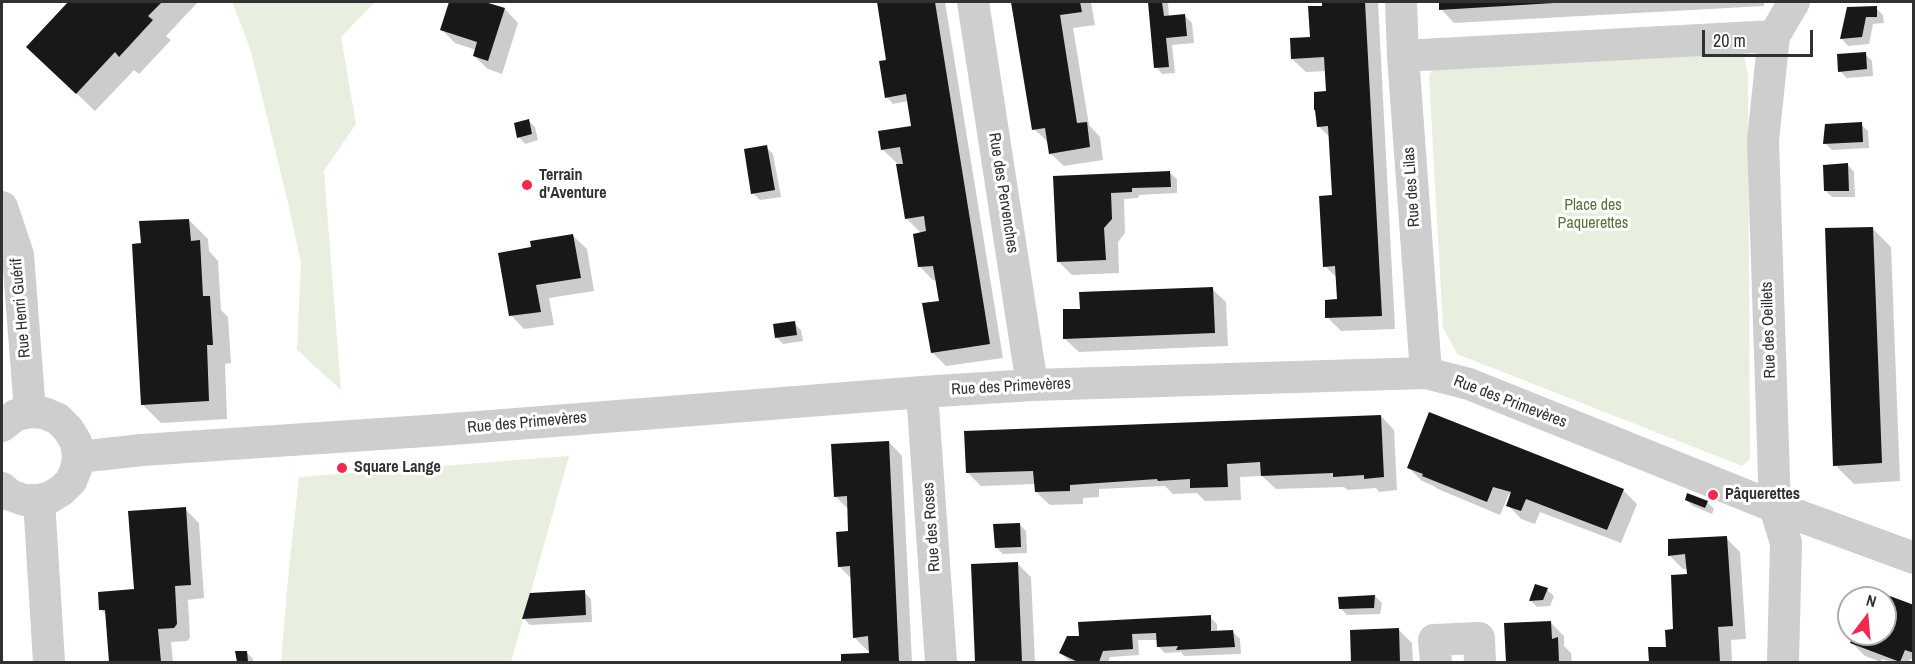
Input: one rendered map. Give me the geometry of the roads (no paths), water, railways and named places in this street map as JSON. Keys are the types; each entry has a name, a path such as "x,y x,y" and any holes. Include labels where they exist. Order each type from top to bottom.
{"street":[{"name":"Rue des Pervenches","path":"973,2 1032,385"},
{"name":"Rue des Lilas","path":"1401,2 1426,373"},
{"name":"Rue des Oeillets","path":"1783,663 1786,543 1775,507 1763,140 1774,36 1794,2"},
{"path":"1403,56 1774,36"},
{"name":"Rue Henri Guérif","path":"2,207 18,255 30,412"},
{"name":"Rue des Primevères","path":"78,457 142,450 1032,385 1426,373 1469,384 1775,507 1914,558"},
{"name":"Rue des Roses","path":"922,392 941,663"},
{"path":"2,426 16,415 30,412 44,413 58,419 68,429 76,442 78,457 71,481 51,497 24,500 10,495 2,488"},
{"path":"39,500 49,663"},
{"path":"1436,663 1434,640 1479,638 1480,663"}],"place":[{"name":"Terrain d'Aventure","path":"527,185"},
{"name":"Square Lange","path":"342,468"},
{"name":"Pâquerettes","path":"1713,495"}],"park label":[{"name":"Place des Paquerettes","path":"1593,215"}]}
